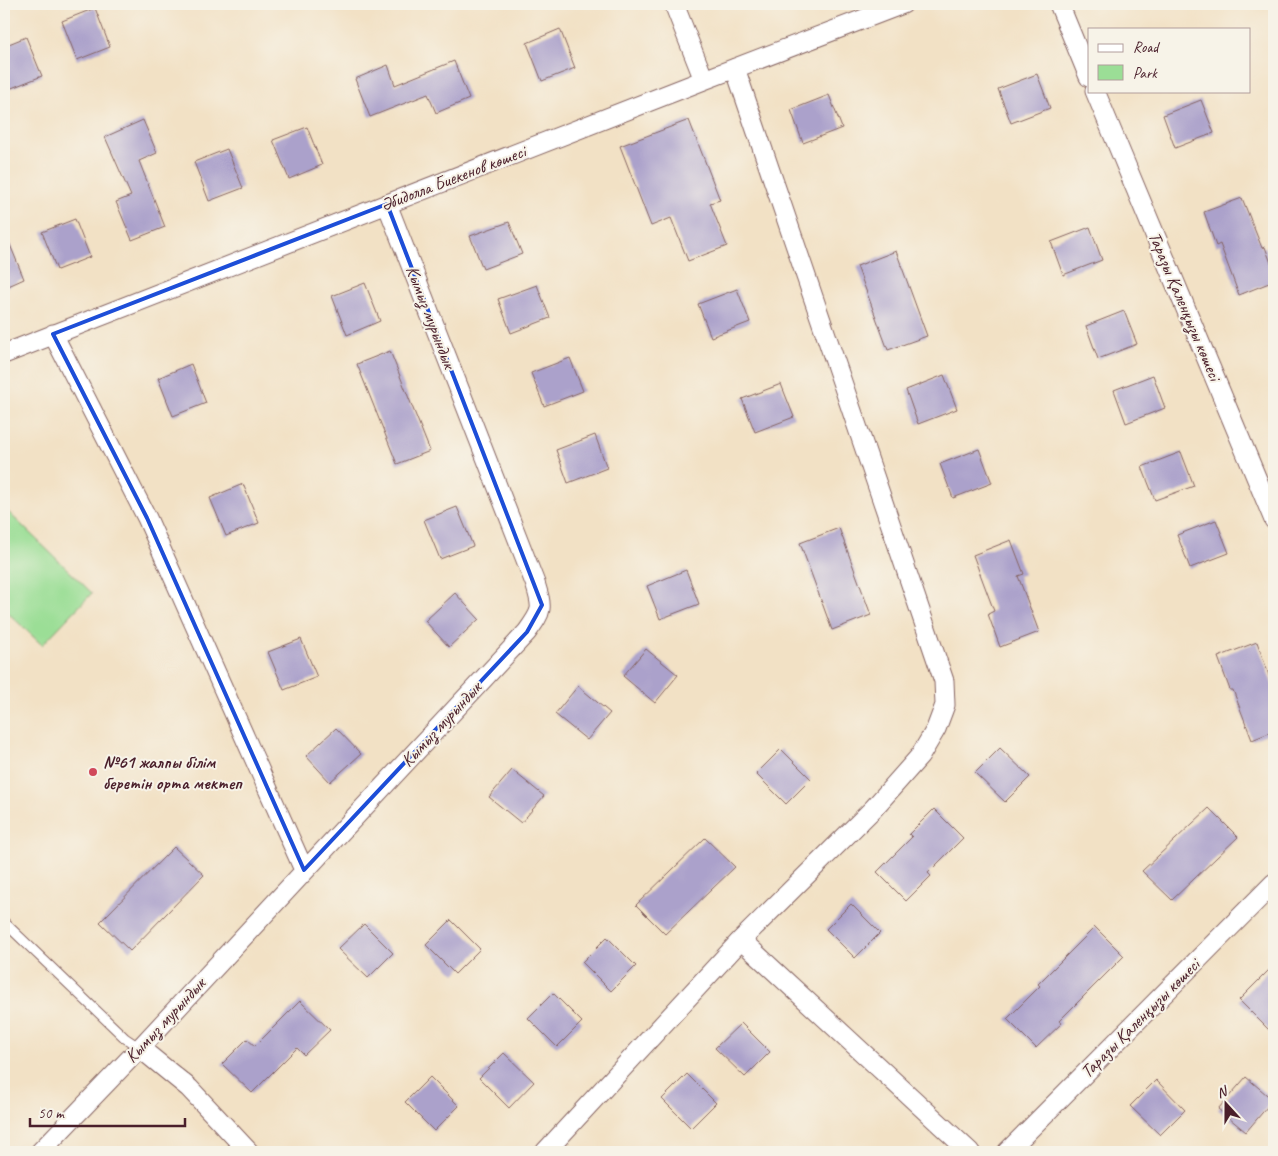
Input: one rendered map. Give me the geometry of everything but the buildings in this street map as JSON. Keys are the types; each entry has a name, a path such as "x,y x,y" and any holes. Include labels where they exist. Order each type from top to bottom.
{"street":[{"path":"674,4 704,80"},
{"name":"Әбидолла Биекенов көшесі","path":"4,354 734,68 903,4"},
{"path":"1059,4 1088,75"},
{"path":"545,1152 741,940 873,809 914,762 936,729 945,706 944,681 734,68"},
{"name":"Таразы Қаленқызы көшесі","path":"1095,92 1274,520"},
{"name":"Кымыз мурындык","path":"40,1152 140,1048 527,632 538,616 542,605 535,583 387,204"},
{"path":"53,334 146,518 304,870"},
{"name":"Таразы Қаленқызы көшесі","path":"1007,1152 1274,883"},
{"path":"741,940 970,1152"},
{"path":"140,1048 189,1088 249,1152"}],"lane":[{"path":"4,922 125,1038 140,1048"}],"highlighted area":[{"path":"387,204 542,605 527,632 304,870 147,518 53,334"}],"green space":[{"path":"4,508 92,593 42,645 4,609"}],"place":[{"name":"№61 жалпы білім беретін орта мектеп","path":"93,772"}]}
